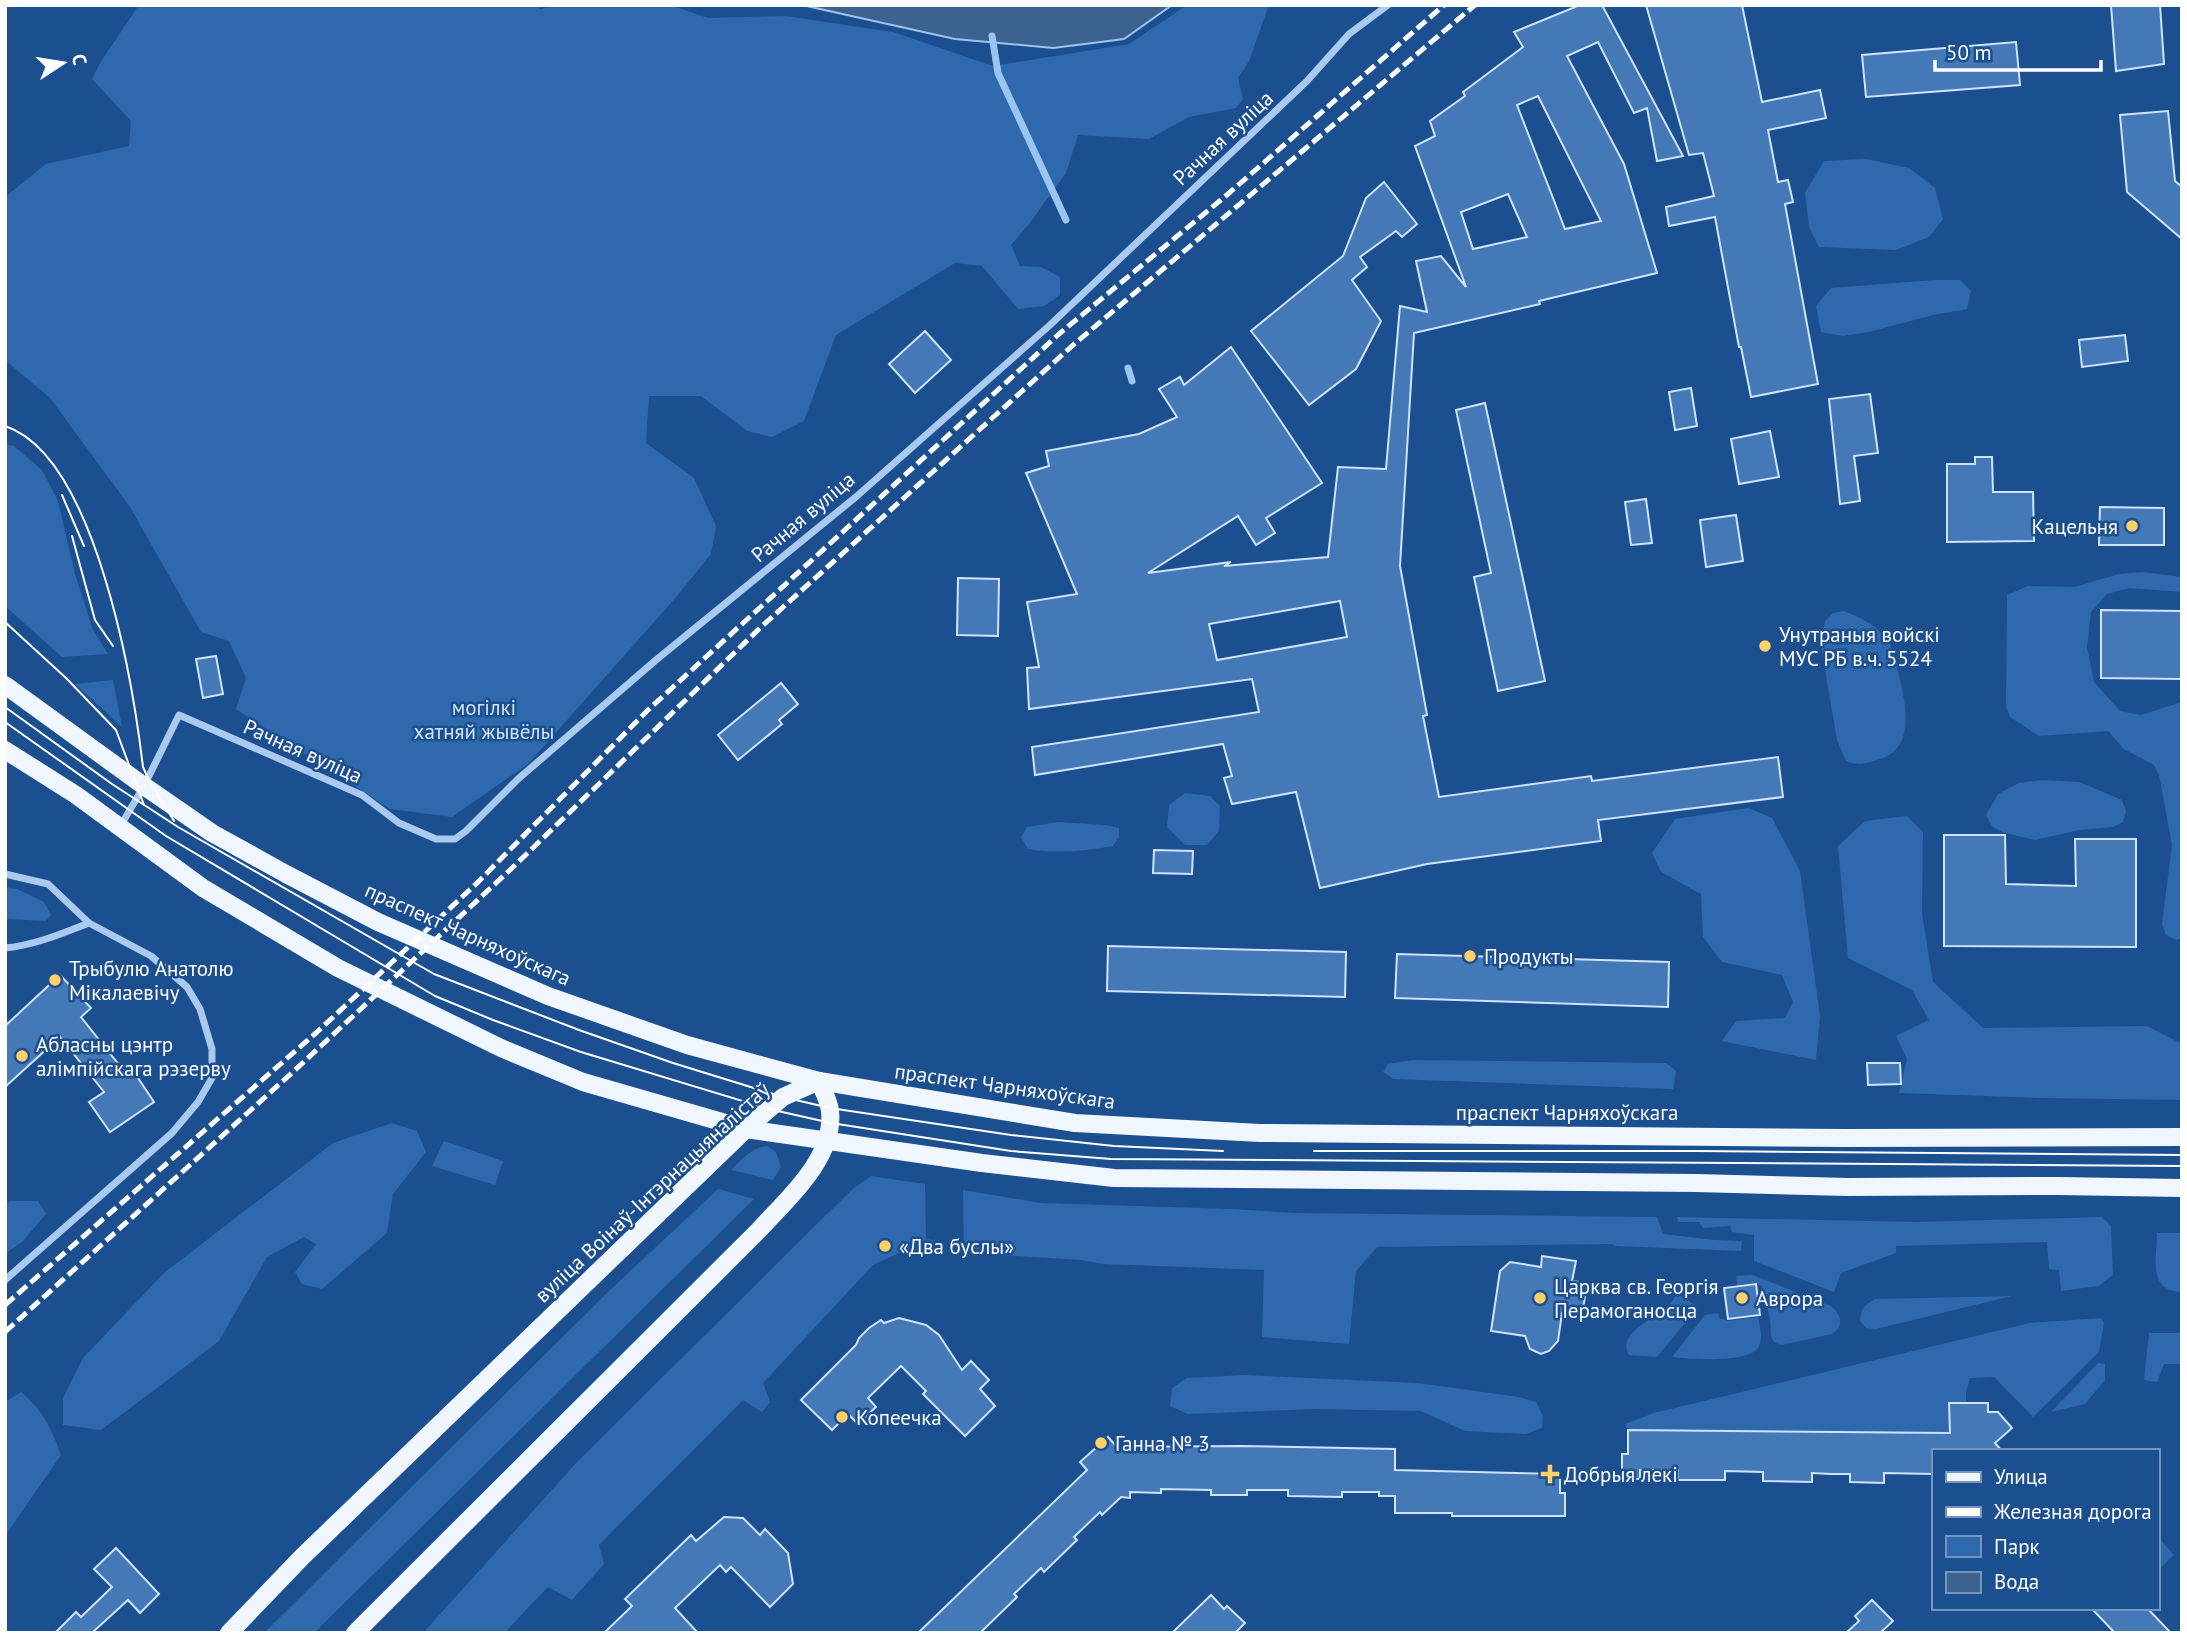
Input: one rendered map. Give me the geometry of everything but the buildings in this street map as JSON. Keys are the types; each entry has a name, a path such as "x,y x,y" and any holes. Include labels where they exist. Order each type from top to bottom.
{"main road":[{"name":"праспект Чарняхоўскага","path":"5,685 212,833 378,922 548,996 687,1045 819,1081 1075,1123 1260,1133 1846,1138 2182,1137"},
{"path":"5,750 76,795 203,888 338,968 501,1048 583,1082 746,1129 982,1163 1114,1178 1848,1187 2182,1188"},
{"path":"355,1633 788,1199 821,1157 829,1140 830,1108 819,1081"},
{"name":"вуліца Воінаў-Інтэрнацыяналістаў","path":"229,1633 302,1558 746,1129 783,1097 819,1081"}],"street":[{"name":"Рачная вуліца","path":"144,786 179,715 362,795 399,824 436,839 454,839 466,831 518,779 646,668 857,496 1050,325 1307,82 1349,34 1388,5"},
{"path":"120,827 144,786"},
{"path":"5,874 48,884 89,923 150,956 187,987 200,1009 212,1049 212,1078 198,1102 172,1133 5,1280"},
{"path":"5,948 50,939 89,923"}],"green space":[{"name":"могілкі хатняй жывёлы","path":"139,5 537,5 540,9 562,5 670,5 708,18 786,16 893,32 993,66 1129,44 1187,5 1269,5 1249,61 1238,78 1243,99 1236,108 1189,117 1149,139 1078,135 1066,173 1011,245 1020,266 1041,267 1060,277 1060,295 1044,306 1018,309 982,266 955,263 836,335 804,421 772,437 747,431 701,396 649,396 646,443 694,478 716,526 711,554 528,764 452,817 390,809 236,709 246,678 229,641 201,632 130,507 50,398 5,360 5,197 46,164 129,146 131,121 92,79"},
{"path":"1866,159 1909,168 1935,188 1943,219 1929,237 1896,250 1819,247 1809,227 1805,193 1824,161"},
{"path":"1960,280 1971,291 1967,309 1869,332 1843,336 1821,332 1816,306 1831,288"},
{"path":"5,444 14,446 42,470 58,501 75,574 93,630 108,654 62,657 5,606"},
{"path":"2142,572 2182,577 2182,592 2129,588 2107,594 2091,612 2087,647 2094,682 2120,711 2141,715 2182,702 2182,938 2176,940 2166,935 2162,924 2172,845 2159,775 2154,765 2124,749 2108,731 2039,736 2010,717 2006,707 2007,595 2028,586 2074,587 2119,574"},
{"path":"1844,611 1871,624 1888,641 1904,697 1906,724 1898,747 1890,755 1862,764 1846,761 1837,740 1821,646 1825,621 1833,613"},
{"path":"113,680 122,727 75,684"},
{"path":"2042,780 2079,782 2122,800 2126,811 2123,822 2113,827 2079,830 2035,840 2002,832 1992,826 1986,815 1998,794 2019,783"},
{"path":"1185,793 1210,796 1220,806 1219,831 1207,845 1185,845 1167,827 1169,805"},
{"path":"1749,808 1772,818 1800,871 1820,1016 1816,1060 1722,1041 1736,1021 1785,1018 1793,1002 1782,975 1722,962 1703,937 1701,894 1661,872 1652,853 1675,819"},
{"path":"1907,816 1923,832 1922,913 1933,982 1983,1028 2147,1026 2182,1044 2182,1100 1899,1093 1907,1059 1896,1036 1929,1020 1912,990 1848,958 1838,846 1865,821"},
{"path":"1058,822 1119,828 1119,837 1113,846 1092,849 1060,852 1028,849 1021,837 1027,827"},
{"path":"5,887 17,889 44,902 51,915 46,921 5,919"},
{"path":"1412,1060 1666,1063 1676,1071 1673,1089 1393,1079 1383,1072 1388,1064"},
{"path":"392,1123 417,1131 426,1152 393,1194 387,1233 322,1289 302,1284 295,1272 316,1244 304,1237 267,1257 219,1341 101,1430 63,1425 63,1398 83,1358 165,1272 333,1143"},
{"path":"444,1141 503,1161 495,1185 432,1166"},
{"path":"767,1146 776,1152 781,1167 773,1180 731,1170 752,1151"},
{"path":"871,1176 925,1184 926,1239 944,1242 944,1252 918,1250 899,1253 873,1265 763,1383 770,1402 762,1412 743,1400 599,1545 604,1564 572,1600 548,1587 504,1633 423,1633 577,1462 826,1215"},
{"path":"718,1189 754,1199 314,1633 264,1633 609,1291"},
{"path":"963,1190 1041,1203 1294,1213 1657,1217 1663,1234 1742,1241 1741,1251 1612,1244 1377,1247 1356,1271 1349,1344 1262,1337 1264,1270 1103,1264 1081,1260 964,1253"},
{"path":"10,1201 38,1201 46,1214 22,1242 5,1254 5,1204"},
{"path":"1677,1217 1917,1222 2102,1217 2111,1226 2113,1275 2098,1286 2061,1291 2059,1270 2049,1269 2047,1242 1896,1246 1896,1253 1841,1273 1834,1292 1754,1261 1754,1235 1732,1232 1730,1226 1703,1228 1699,1222 1678,1222"},
{"path":"2157,1233 2182,1233 2182,1292 2163,1286 2156,1272"},
{"path":"1753,1275 1831,1306 1839,1316 1839,1327 1832,1334 1782,1345 1775,1343 1771,1337 1770,1319 1762,1286 1737,1286 1736,1276"},
{"path":"1677,1293 1698,1307 1657,1357 1629,1355 1626,1348 1631,1335 1665,1309"},
{"path":"2012,1296 1876,1329 1866,1328 1860,1321 1864,1308 1875,1299"},
{"path":"1718,1313 1719,1318 1728,1321 1758,1317 1761,1339 1754,1352 1745,1356 1719,1359 1672,1357 1705,1315"},
{"path":"2101,1318 2104,1323 2099,1352 2033,1417 1994,1377 1970,1378 1966,1403 1949,1403 1950,1433 1875,1432 1875,1441 1702,1430 1628,1430 1625,1424 1654,1413 2030,1323"},
{"path":"2149,1333 2182,1333 2182,1364 2164,1364 2157,1382 2144,1380"},
{"path":"2098,1363 2105,1364 2105,1380 2085,1404 2051,1412"},
{"path":"1244,1375 1418,1383 1519,1397 1536,1402 1543,1416 1542,1428 1526,1434 1465,1431 1421,1411 1314,1409 1188,1414 1170,1406 1172,1388 1187,1378"},
{"path":"21,1392 46,1420 61,1455 5,1536 5,1402"},
{"path":"2159,1538 2174,1555 2159,1569"}],"water":[{"path":"802,5 1172,5 1124,39 1053,48 955,39"}],"waterway":[{"path":"992,36 998,73 1066,220"},
{"path":"1128,368 1132,381"}],"tram line":[{"path":"5,426 37,446 64,480 86,525 119,630 143,767 174,821"},
{"path":"62,495 84,546"},
{"path":"72,536 95,620 113,646"},
{"path":"5,622 66,678 116,730 144,805"},
{"path":"5,707 112,784 178,827 434,974 579,1030 673,1063 783,1097 830,1108 1011,1135 1114,1146 1223,1151"},
{"path":"5,722 166,836 435,996 581,1052 769,1109 831,1123 1011,1151 1111,1159 2182,1166"},
{"path":"1314,1151 2182,1155"}],"railway":[{"path":"5,1305 317,1032 476,884 648,710 1059,334 1228,194 1444,5"},
{"path":"5,1332 294,1071 510,870 760,628 1072,346 1475,5"}],"place":[{"name":"Кацельня","path":"2132,526"},
{"name":"Унутраныя войскі МУС РБ в.ч. 5524","path":"1765,646"},
{"name":"Продукты","path":"1470,956"},
{"name":"Трыбулю Анатолю Мікалаевічу","path":"55,980"},
{"name":"Абласны цэнтр алімпійскага рэзерву","path":"22,1056"},
{"name":"«Два буслы»","path":"885,1246"},
{"name":"Царква св. Георгія Перамоганосца","path":"1540,1298"},
{"name":"Аврора","path":"1742,1298"},
{"name":"Копеечка","path":"842,1417"},
{"name":"Ганна № 3","path":"1101,1443"},
{"name":"Добрыя лекі","path":"1550,1474"}]}
